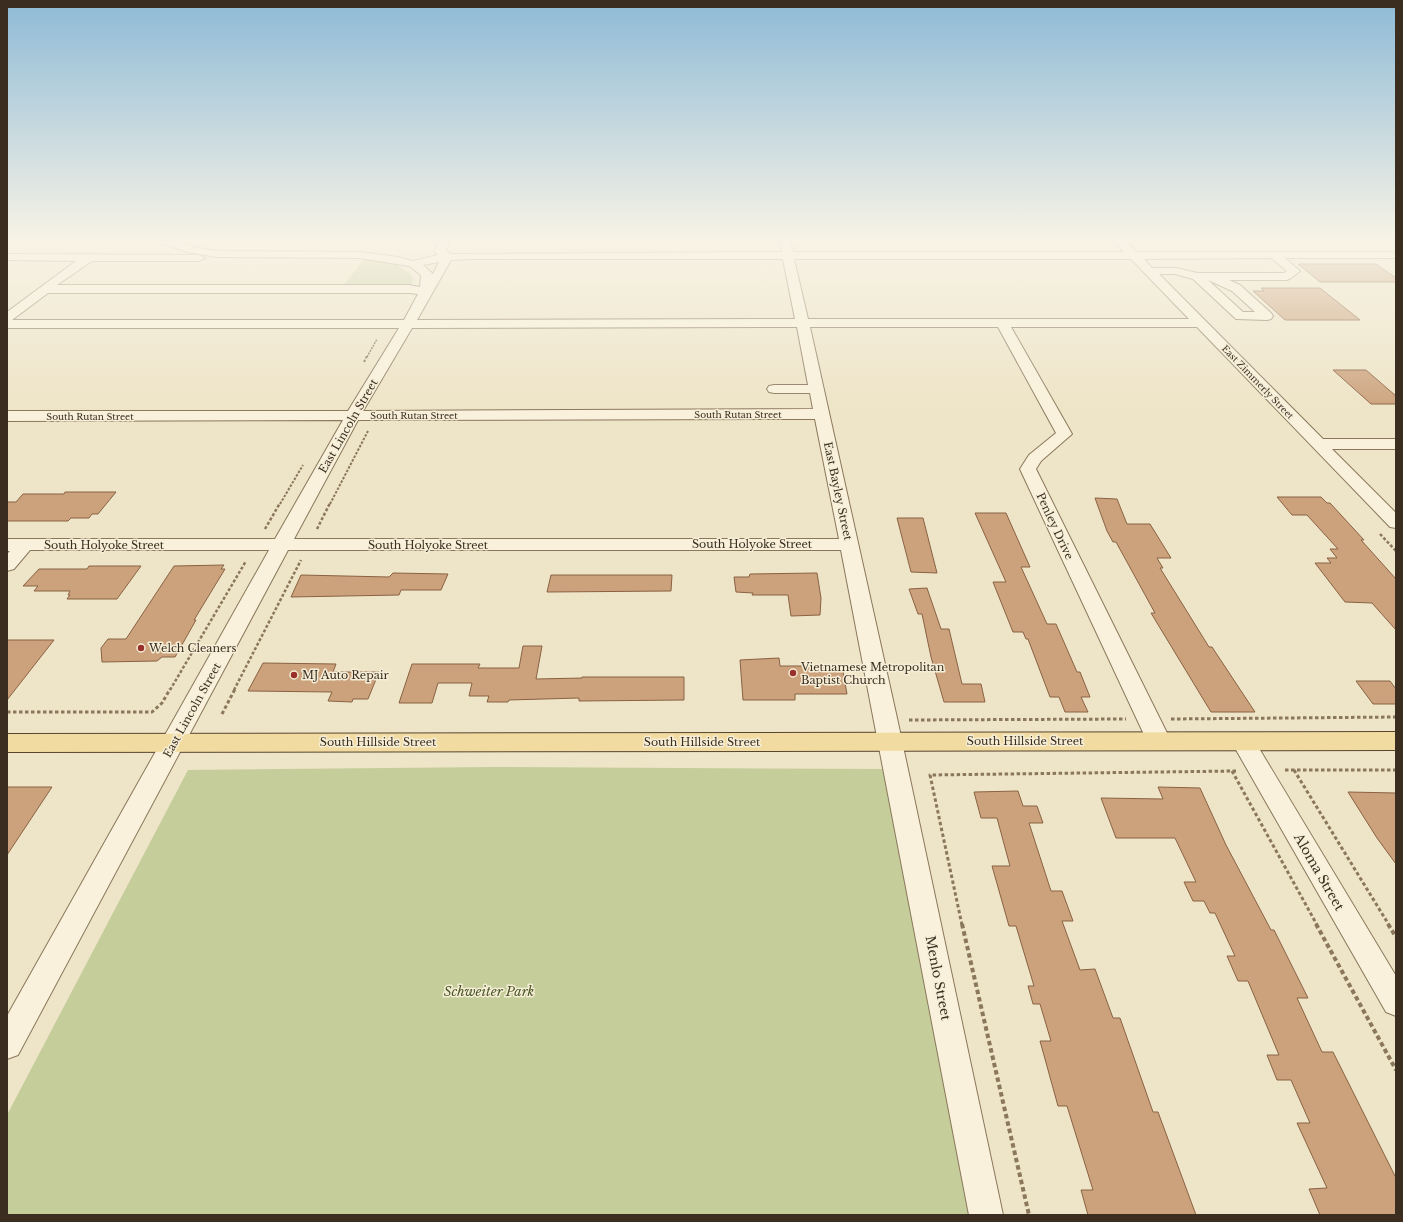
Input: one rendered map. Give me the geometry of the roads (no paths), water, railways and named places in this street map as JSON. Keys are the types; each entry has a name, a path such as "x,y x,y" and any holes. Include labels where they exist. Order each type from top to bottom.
{"main road":[{"name":"South Hillside Street","path":"7,743 1396,741"}],"street":[{"path":"7,318 33,298"},
{"name":"East Lincoln Street","path":"7,1045 353,415 408,324 421,298"},
{"name":"East Bayley Street","path":"798,298 890,742"},
{"name":"East Zimmerly Street","path":"1176,298 1396,524"},
{"path":"1220,298 1240,316 1267,316 1247,298"},
{"name":"Penley Drive","path":"1002,323 1027,365 1064,434 1035,458 1028,469 1159,741"},
{"path":"7,324 1200,323"},
{"path":"774,390 816,389"},
{"name":"South Rutan Street","path":"7,416 822,414"},
{"path":"1319,444 1396,444"},
{"name":"South Holyoke Street","path":"16,545 849,544"},
{"path":"7,564 16,545"},
{"name":"Aloma Street","path":"1243,741 1396,1003"},
{"name":"Menlo Street","path":"890,742 986,1215"}],"place":[{"name":"Welch Cleaners","path":"141,648"},
{"name":"Vietnamese Metropolitan Baptist Church","path":"793,673"},
{"name":"MJ Auto Repair","path":"294,675"}],"park label":[{"name":"Schweiter Park","path":"489,991"}]}
